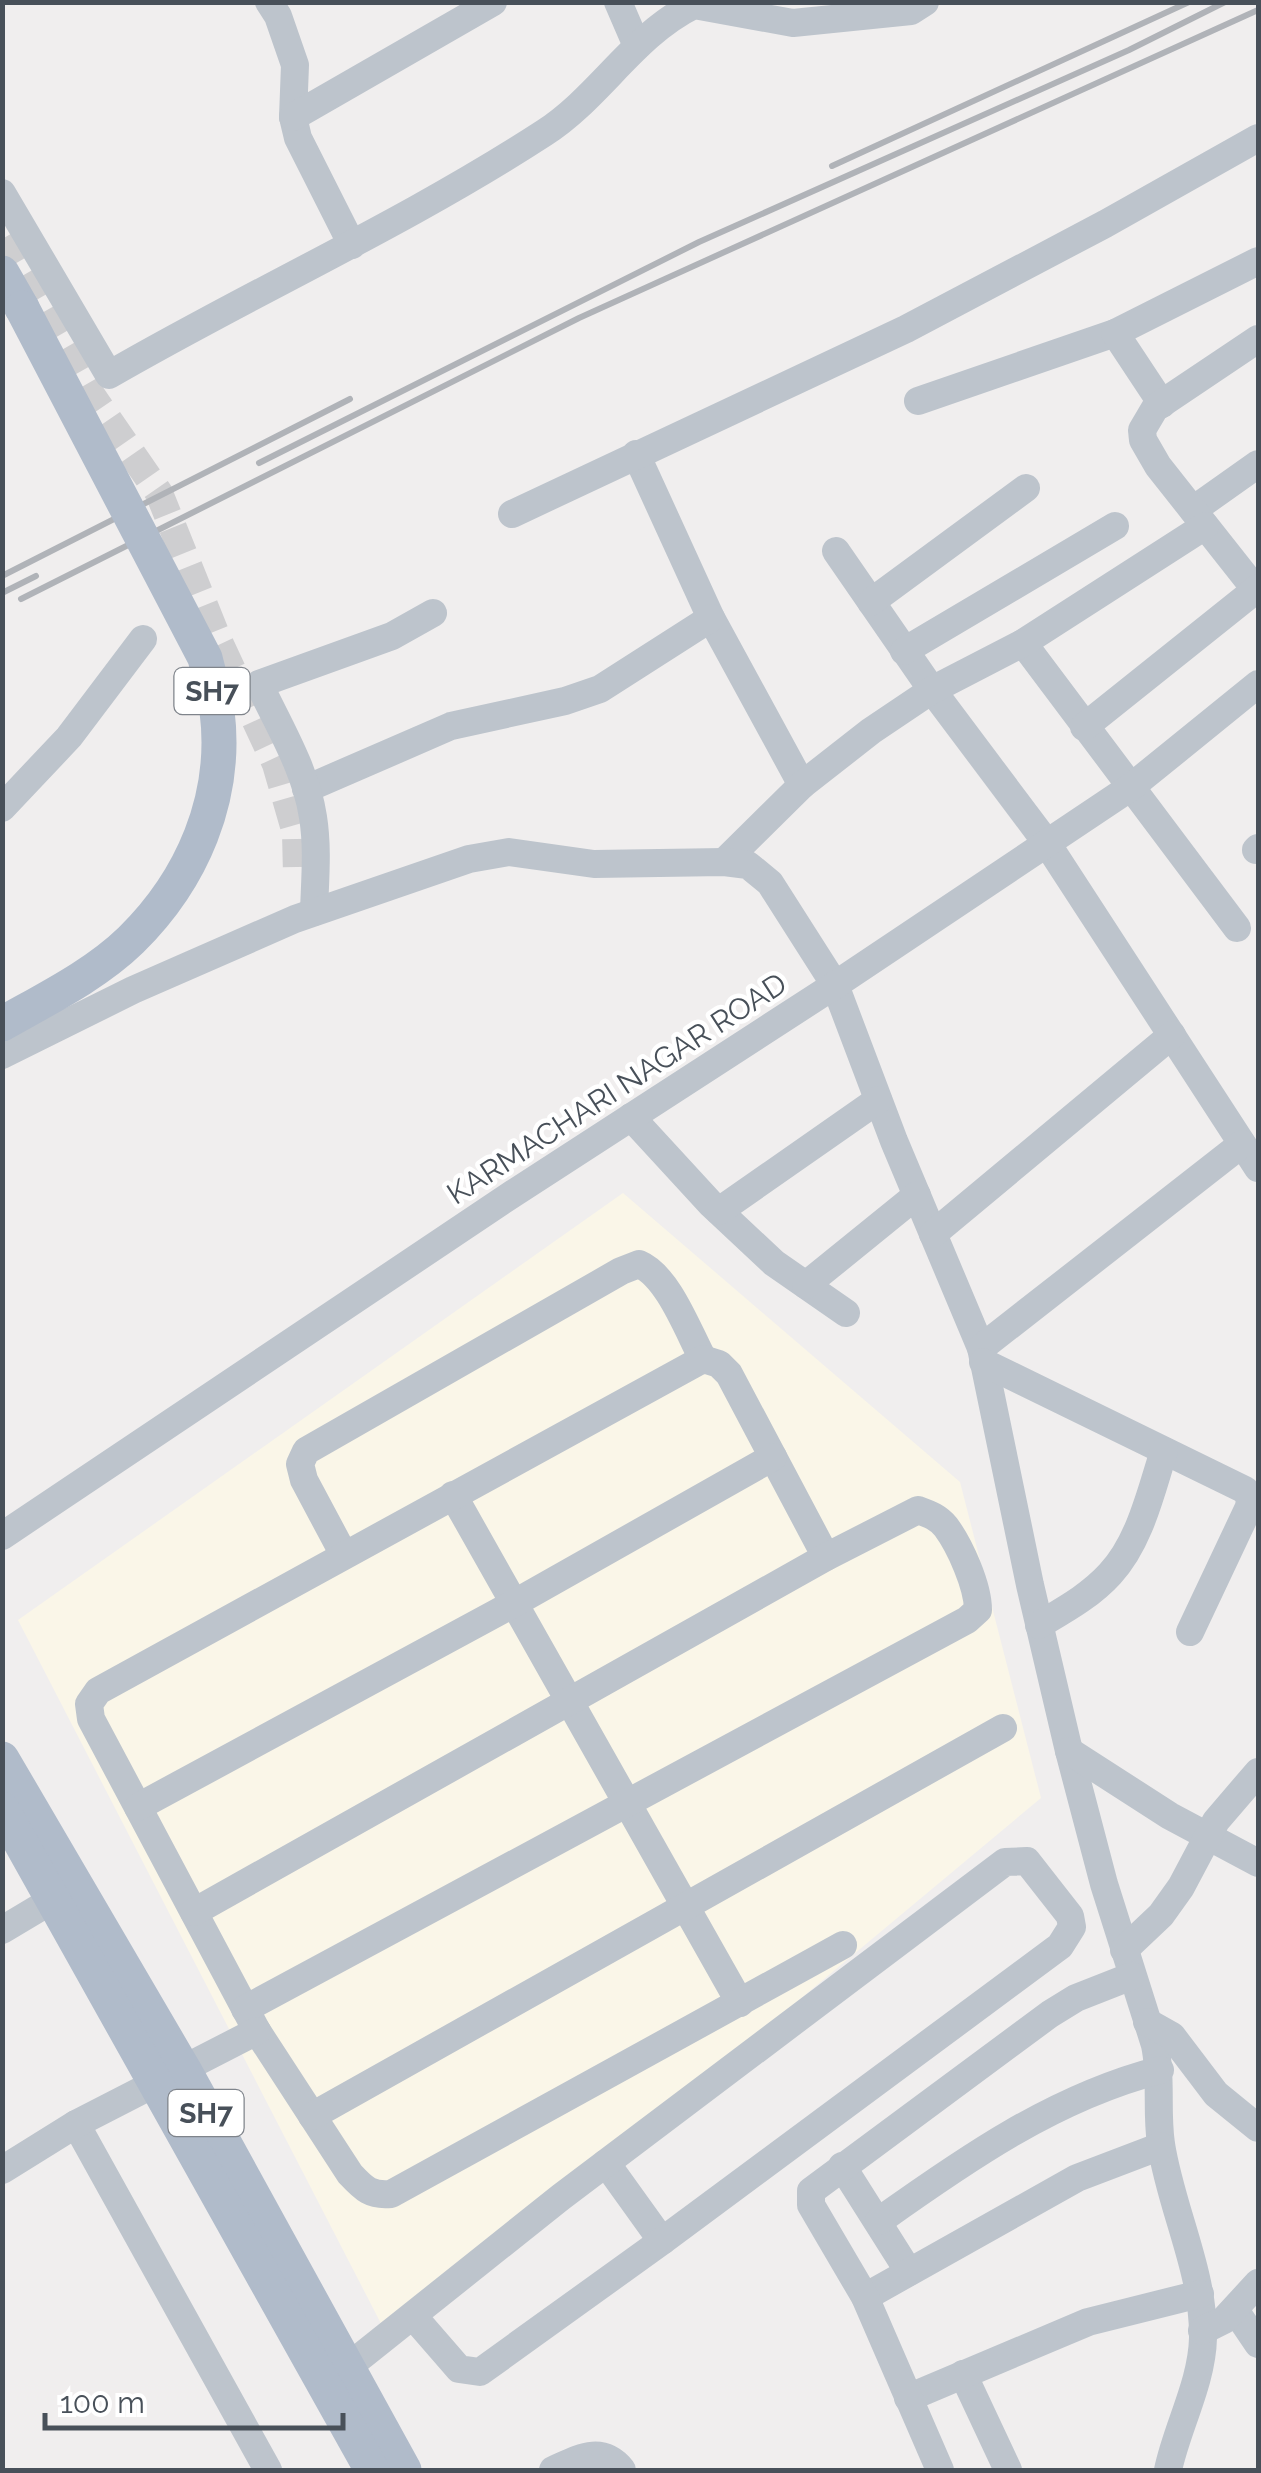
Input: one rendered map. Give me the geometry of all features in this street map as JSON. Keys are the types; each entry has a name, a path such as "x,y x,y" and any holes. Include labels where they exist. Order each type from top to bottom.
{"main road":[{"name":"SH7","path":"2,273 204,658 217,711 218,766 204,828 174,892 129,942 62,990 2,1024"},
{"name":"SH7","path":"2,1759 64,1893 336,2377 404,2470"},
{"name":"SH7","path":"2,1809 64,1893"},
{"name":"SH7","path":"336,2377 372,2470"}],"street":[{"path":"269,2 295,65 292,117 308,162 352,245"},
{"path":"292,117 494,2"},
{"path":"618,2 637,46"},
{"path":"2,192 108,375 352,245 573,113 637,46 676,14 694,5 742,8 794,23 912,11 925,2"},
{"path":"512,514 906,329 1258,138"},
{"path":"918,401 1115,333 1258,261"},
{"path":"1115,333 1162,404"},
{"path":"1084,727 1257,589 1158,466 1143,440 1142,430 1145,419 1162,404 1258,339"},
{"path":"636,454 711,618 802,785"},
{"path":"724,862 802,785 871,730 932,690 1023,643 1199,518 1258,464"},
{"path":"872,602 1026,488"},
{"path":"904,650 1114,526"},
{"path":"836,551 932,690 1046,842 1258,1168"},
{"path":"304,915 316,842 306,789 260,684 392,636 433,613"},
{"path":"306,789 451,726 600,689 711,618"},
{"path":"2,808 69,737 143,639"},
{"path":"1023,643 1237,928"},
{"name":"KARMACHARI NAGAR ROAD","path":"2,1536 1131,787 1258,684"},
{"path":"2,1055 133,990 304,915 469,859 509,852 594,864 724,862 748,866 770,882 835,985 982,1355 1069,1750 1160,2076 1161,2146 1200,2294 1198,2372 1168,2470"},
{"path":"297,874 304,915"},
{"path":"933,1234 1172,1035"},
{"path":"719,1212 878,1100"},
{"path":"631,1117 719,1212 774,1262 846,1314"},
{"path":"982,1355 1242,1144"},
{"path":"806,1285 917,1195"},
{"path":"344,1555 304,1480 300,1464 306,1451 620,1271 639,1264 650,1268 703,1359"},
{"path":"982,1355 1164,1450 1247,1502"},
{"path":"826,1557 728,1374 720,1364 703,1359 98,1691 90,1704 91,1719 251,2020 312,2116 364,2189 376,2196 391,2194 843,1944"},
{"path":"1039,1625 1083,1598 1118,1564 1136,1529 1164,1450"},
{"path":"138,1807 514,1604 773,1457"},
{"path":"1190,1632 1258,1469"},
{"path":"452,1496 740,2002"},
{"path":"2,2170 76,2124 169,2076 251,2020 626,1804 953,1628 978,1610 978,1591 945,1526 918,1510 826,1557 194,1912"},
{"path":"312,2116 1002,1728"},
{"path":"1069,1750 1208,1838 1258,1864"},
{"path":"940,2470 865,2297 809,2198 816,2185 1050,2014 1128,1963 1181,1888 1231,1800 1258,1772"},
{"path":"336,2377 606,2163 1005,1862 1027,1861 1070,1916 1072,1927 1060,1946 480,2372 459,2369 413,2316"},
{"path":"2,1930 64,1893"},
{"path":"1147,2022 1172,2036 1199,2075 1258,2128"},
{"path":"879,2221 1029,2122 1103,2088 1160,2076 1199,2075"},
{"path":"76,2124 268,2470"},
{"path":"865,2297 1077,2178 1161,2146"},
{"path":"606,2163 662,2241"},
{"path":"842,2166 909,2272"},
{"path":"1202,2331 1214,2327 1235,2310 1258,2283"},
{"path":"908,2398 1088,2322 1200,2294"},
{"path":"1235,2310 1258,2344"},
{"path":"963,2374 1008,2470"},
{"path":"553,2470 589,2454 602,2455 622,2470"}],"shaded area":[{"path":"623,1193 960,1482 1041,1798 390,2341 18,1620"}],"tunnel":[{"path":"2,239 92,396 159,493 218,640 276,764 296,833 297,874"}],"railway":[{"path":"832,166 1189,2"},
{"path":"259,463 699,242 1129,50 1225,2"},
{"path":"21,599 579,318 1258,10"},
{"path":"2,576 350,399"},
{"path":"2,593 36,576"}]}
